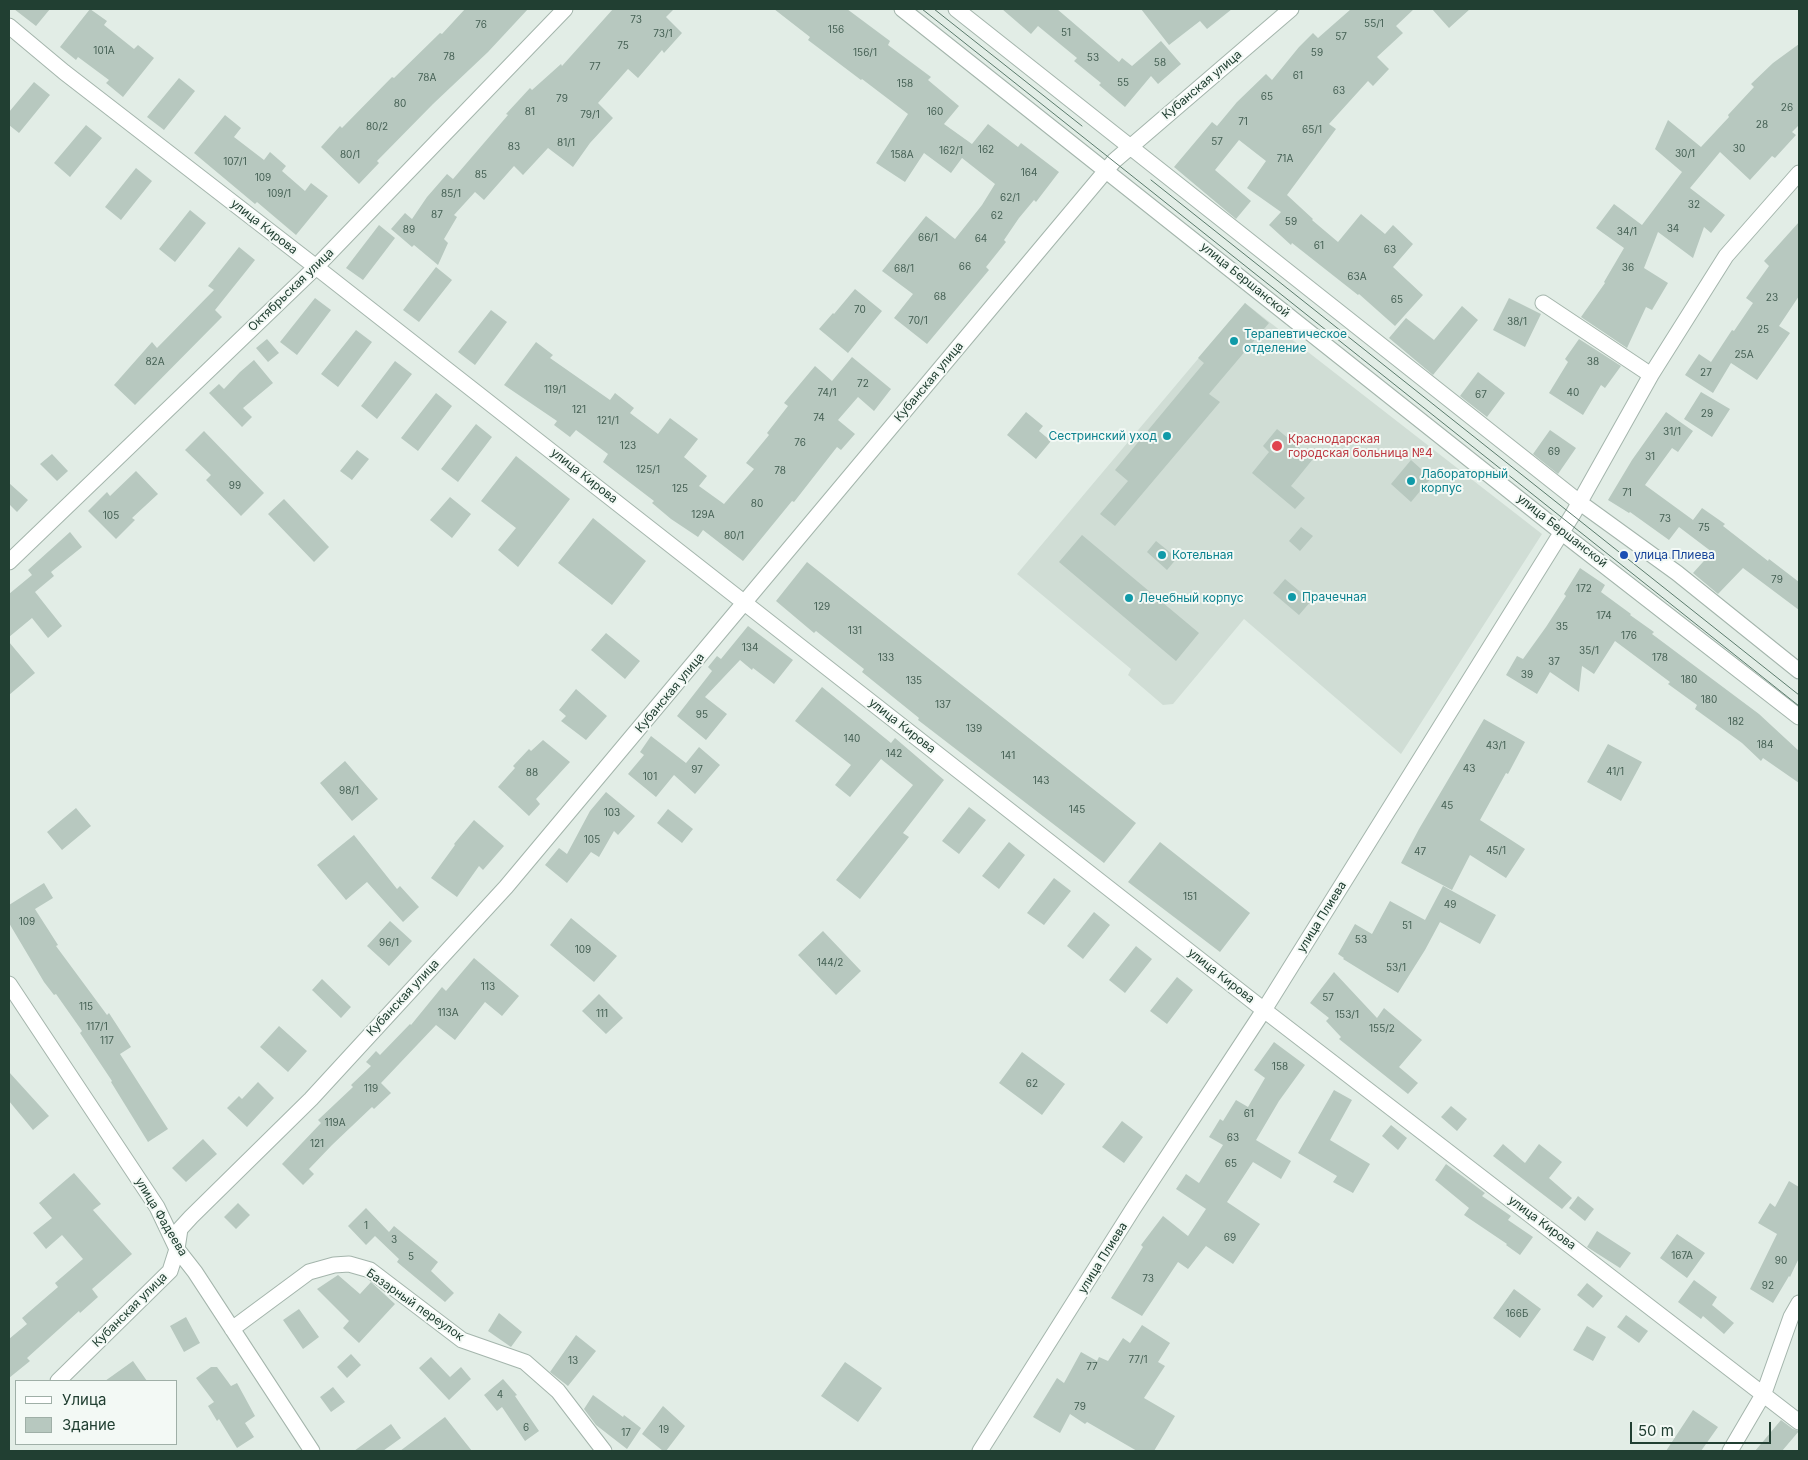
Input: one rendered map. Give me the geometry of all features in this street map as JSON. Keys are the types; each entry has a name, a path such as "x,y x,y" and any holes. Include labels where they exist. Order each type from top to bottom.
{"street":[{"name":"Октябрьская улица","path":"9,562 316,267 566,9"},
{"name":"улица Бершанской","path":"902,9 1561,532 1799,717"},
{"path":"956,9 1579,502 1677,573 1799,671"},
{"name":"Кубанская улица","path":"59,1380 170,1271 177,1249 180,1229 185,1223 311,1099 506,887 1107,170 1130,146 1292,9"},
{"name":"улица Кирова","path":"9,26 64,72 746,603 1264,1010 1764,1393 1799,1422"},
{"name":"улица Плиева","path":"980,1451 1133,1209 1264,1010 1561,532 1651,375 1726,256 1799,173"},
{"path":"1543,303 1651,375"},
{"name":"улица Фадеева","path":"9,984 157,1207 177,1249 195,1272 312,1451"},
{"name":"Базарный переулок","path":"232,1329 309,1272 334,1265 349,1264 370,1270 462,1340 525,1362 558,1391 604,1451"},
{"path":"1730,1451 1764,1393 1791,1317 1799,1303"}],"shaded area":[{"name":"Краснодарская городская больница №4","path":"1245,303 1542,534 1401,754 1244,619 1173,704 1163,705 1128,675 1131,669 1017,574"}],"building":[{"path":"14,9 50,9 36,26"},
{"path":"90,9 107,21 104,25 134,49 138,45 154,58 123,97 106,83 109,80 78,57 76,60 60,47"},
{"path":"465,9 528,9 488,52 377,161 379,163 359,184 321,147 340,126 342,128 392,77 394,78 440,33 442,34"},
{"path":"613,9 674,9 666,17 682,33 664,53 662,50 638,78 628,69 598,103 613,118 590,143 573,167 548,148 523,175 514,166 484,200 475,192 454,215 457,217 444,239 448,243 438,265 414,245 412,247 391,229 405,213 412,219 427,197 447,174 453,179 508,115 506,114 530,88 532,90 561,64 562,66"},
{"path":"774,9 847,9 890,41 888,45 931,77 928,80 959,106 944,124 972,144 988,124 1018,147 1021,143 1059,172 1036,202 1034,200 1019,218 1004,240 1006,242 986,267 989,270 927,344 894,318 913,294 882,271 926,216 955,239 982,205 995,184 962,158 951,173 924,153 905,182 876,163 908,114 808,40 810,37"},
{"path":"1002,9 1057,9 1119,62 1122,58 1132,66 1161,41 1181,64 1158,84 1151,76 1125,107 1099,85 1101,83 1074,61 1077,58 1038,26 1031,34"},
{"path":"1141,9 1232,9 1207,29 1200,21 1169,45"},
{"path":"1351,9 1414,9 1396,26 1403,33 1377,57 1389,69 1373,86 1368,81 1329,124 1336,129 1287,195 1338,242 1361,214 1385,234 1393,225 1413,244 1393,267 1423,295 1395,326 1359,294 1292,243 1291,245 1269,225 1281,212 1247,188 1266,161 1239,140 1215,170 1251,201 1236,219 1174,167 1212,122 1217,126 1237,102 1266,74 1272,80 1313,33 1318,38"},
{"path":"1432,9 1470,9 1449,28"},
{"path":"1799,44 1799,125 1792,132 1796,135 1775,158 1772,156 1750,180 1720,152 1690,188 1725,215 1711,233 1704,227 1693,258 1658,232 1644,268 1668,283 1652,310 1646,307 1627,348 1581,317 1605,283 1624,248 1596,228 1614,204 1642,225 1682,172 1655,149 1668,120 1701,147 1754,87 1751,84 1773,63"},
{"path":"179,78 195,91 164,130 147,117"},
{"path":"34,82 50,95 19,133 9,125 9,112"},
{"path":"225,115 241,128 234,137 264,160 270,152 286,166 282,171 305,191 311,183 328,196 296,235 257,202 255,204 194,153"},
{"path":"86,125 102,138 70,177 54,163"},
{"path":"136,168 152,181 121,220 105,207"},
{"path":"190,210 206,223 175,262 159,249"},
{"path":"1799,222 1799,296 1779,326 1790,333 1757,380 1731,363 1713,393 1685,375 1699,354 1711,362 1753,303 1746,298 1769,266 1764,261"},
{"path":"379,225 395,238 363,280 346,268"},
{"path":"239,247 255,260 215,310 222,317 135,405 114,385 152,342 157,348 214,290 208,286"},
{"path":"436,267 452,280 419,322 403,310"},
{"path":"855,289 882,311 848,353 819,329"},
{"path":"315,298 331,310 297,355 280,342"},
{"path":"1509,298 1541,314 1525,347 1493,330"},
{"path":"1245,303 1269,323 1209,394 1220,402 1115,526 1100,514 1128,481 1115,470 1204,363 1198,358"},
{"path":"1462,306 1478,320 1433,375 1389,338 1406,318 1434,340"},
{"path":"491,310 507,322 475,365 458,352"},
{"path":"356,330 372,342 338,387 321,374"},
{"path":"267,339 279,353 268,362 256,348"},
{"path":"1579,339 1621,366 1605,388 1601,385 1583,415 1549,393 1568,362 1565,359"},
{"path":"536,342 553,355 550,358 610,400 615,393 634,408 630,413 658,434 670,418 698,439 684,457 707,476 699,486 724,504 754,469 746,463 769,435 767,433 788,406 784,403 815,366 832,381 852,357 891,389 874,411 858,397 838,420 855,434 841,450 837,447 794,502 792,501 743,561 703,530 698,537 671,519 652,503 654,501 603,462 608,454 576,430 570,437 554,425 557,421 504,385"},
{"path":"254,360 273,383 243,408 252,417 242,427 209,393 219,384 224,389"},
{"path":"395,361 412,374 377,419 361,406"},
{"path":"1478,372 1505,393 1487,417 1460,396"},
{"path":"1701,392 1730,409 1712,437 1684,419"},
{"path":"436,393 452,406 418,451 401,438"},
{"path":"1026,412 1043,426 1039,431 1051,441 1036,459 1007,435"},
{"path":"1666,412 1693,431 1678,452 1672,448 1645,485 1693,520 1702,508 1725,524 1723,526 1768,561 1769,559 1799,582 1799,610 1743,568 1718,594 1693,573 1712,552 1679,527 1669,540 1630,512 1608,500 1632,460"},
{"path":"476,424 492,437 458,482 441,469"},
{"path":"1277,429 1313,459 1291,486 1305,498 1295,509 1252,473 1269,452 1263,446"},
{"path":"1550,430 1576,448 1558,474 1533,454"},
{"path":"204,431 264,493 241,516 206,480 211,475 185,450"},
{"path":"357,450 369,459 352,480 340,471"},
{"path":"52,454 68,471 57,481 40,464"},
{"path":"516,456 570,499 518,567 498,550 516,528 481,501"},
{"name":"Лабораторный корпус","path":"1411,460 1431,478 1411,502 1391,484"},
{"path":"136,471 158,494 132,518 135,520 116,539 88,511 107,492 110,496"},
{"path":"9,483 28,500 17,512 9,504"},
{"path":"450,497 471,514 452,538 430,520"},
{"path":"284,499 329,547 314,562 268,514"},
{"path":"593,518 646,561 612,605 558,563"},
{"path":"1301,527 1313,536 1300,551 1289,541"},
{"path":"70,532 82,547 51,572 54,576 35,592 62,626 48,638 32,618 9,637 9,594 32,575 28,570"},
{"name":"Лечебный корпус","path":"1082,535 1199,633 1176,661 1059,562"},
{"name":"Котельная","path":"1156,541 1177,558 1167,570 1147,552"},
{"path":"807,562 1136,823 1104,863 918,720 919,718 862,672 864,669 816,631 814,633 776,601"},
{"path":"1580,568 1605,585 1601,592 1654,632 1652,634 1759,714 1799,751 1799,783 1763,758 1761,761 1742,743 1695,709 1697,705 1668,684 1670,682 1615,641 1594,674 1582,666 1579,692 1550,672 1537,694 1506,675 1517,656 1523,659 1546,627 1566,596 1564,594"},
{"name":"Прачечная","path":"1285,579 1311,601 1299,615 1273,593"},
{"path":"748,626 793,660 774,684 740,660 705,697 727,714 706,740 677,716 712,671 708,667 717,656 721,659"},
{"path":"606,633 640,661 625,679 591,650"},
{"path":"9,642 35,673 9,695"},
{"path":"822,687 891,743 895,738 944,780 903,833 909,837 860,899 836,880 913,785 881,759 850,797 835,785 851,765 795,721"},
{"path":"576,689 607,716 586,740 561,721 566,716 559,710"},
{"path":"1484,719 1525,742 1480,820 1525,849 1506,878 1470,855 1452,890 1401,863"},
{"path":"651,736 686,763 699,747 720,765 695,794 674,775 656,797 628,774 644,755 640,752"},
{"path":"543,740 570,762 536,799 540,804 529,816 498,787 515,768 513,766 529,749 531,751"},
{"path":"1608,744 1642,762 1621,801 1587,782"},
{"path":"345,761 378,799 352,821 320,783"},
{"path":"606,792 635,816 618,835 614,831 599,857 591,852 567,883 545,865 559,848 567,854 590,811"},
{"path":"969,807 986,820 959,854 942,841"},
{"path":"76,808 91,826 62,850 47,832"},
{"path":"668,809 693,829 682,843 657,823"},
{"path":"474,820 504,846 483,870 479,866 457,897 431,878 454,844"},
{"path":"354,835 397,889 400,886 419,907 403,922 367,882 346,900 317,865"},
{"path":"1009,842 1025,855 999,889 982,876"},
{"path":"1160,842 1250,913 1220,952 1128,882"},
{"path":"1054,878 1071,891 1044,925 1027,913"},
{"path":"44,883 53,898 35,909 58,945 56,946 107,1015 109,1013 131,1047 120,1054 168,1129 148,1142 112,1081 80,1033 82,1031 56,994 54,995 44,982 9,923 9,905"},
{"path":"1443,886 1496,915 1480,944 1440,922 1398,993 1338,954 1355,924 1372,934 1390,901 1425,920"},
{"path":"1094,912 1110,925 1083,959 1067,946"},
{"path":"571,918 617,956 594,982 550,945"},
{"path":"390,921 412,941 389,966 367,946"},
{"path":"823,931 861,971 836,995 798,955"},
{"path":"1136,946 1152,959 1125,993 1109,980"},
{"path":"474,958 519,996 502,1016 485,1002 455,1040 436,1025 381,1083 391,1093 374,1109 372,1107 309,1169 314,1174 303,1185 282,1164 321,1123 318,1120 353,1087 351,1085 371,1066 366,1062 376,1051 380,1055 411,1025 442,987 446,991"},
{"path":"1334,972 1377,1018 1384,1008 1422,1040 1399,1067 1418,1083 1408,1094 1339,1039 1341,1037 1326,1021 1329,1018 1310,1003"},
{"path":"1177,977 1193,990 1167,1024 1150,1011"},
{"path":"322,979 351,1007 341,1018 312,990"},
{"path":"599,994 623,1018 606,1034 582,1011"},
{"path":"279,1026 307,1051 288,1072 260,1047"},
{"path":"1274,1042 1305,1065 1279,1101 1256,1140 1291,1161 1281,1179 1253,1162 1227,1202 1260,1224 1233,1264 1206,1246 1188,1269 1178,1262 1142,1316 1111,1298 1143,1247 1141,1245 1163,1216 1188,1236 1206,1209 1176,1189 1186,1174 1199,1183 1223,1145 1209,1137 1220,1119 1223,1121 1236,1100 1248,1107 1265,1078 1254,1070"},
{"path":"1022,1052 1065,1084 1042,1115 999,1083"},
{"path":"9,1072 49,1116 33,1130 9,1101"},
{"path":"258,1082 274,1098 247,1127 227,1108 239,1096 242,1099"},
{"path":"1334,1090 1352,1100 1330,1140 1370,1164 1353,1193 1333,1182 1337,1176 1298,1153"},
{"path":"1451,1106 1467,1119 1457,1131 1441,1117"},
{"path":"1122,1121 1143,1137 1124,1163 1102,1147"},
{"path":"1391,1125 1407,1138 1398,1150 1382,1136"},
{"path":"203,1139 217,1154 186,1182 172,1168"},
{"path":"1503,1144 1525,1163 1539,1144 1562,1162 1549,1178 1572,1198 1562,1209 1493,1156"},
{"path":"1446,1164 1485,1193 1482,1196 1511,1216 1508,1220 1533,1237 1520,1255 1464,1215 1469,1208 1435,1180"},
{"path":"74,1173 101,1204 93,1210 132,1254 92,1289 98,1297 80,1313 79,1311 27,1358 30,1361 9,1378 9,1339 27,1324 22,1318 58,1287 55,1283 83,1259 62,1235 46,1249 33,1233 52,1218 39,1203"},
{"path":"1789,1181 1799,1187 1799,1258 1790,1277 1773,1303 1750,1289 1777,1234 1758,1223 1770,1203 1775,1207"},
{"path":"1578,1196 1594,1209 1585,1221 1569,1208"},
{"path":"238,1203 250,1215 236,1229 224,1217"},
{"path":"366,1208 389,1232 394,1226 438,1262 431,1271 454,1293 445,1302 397,1262 399,1259 375,1236 366,1245 348,1226"},
{"path":"1597,1231 1631,1253 1620,1268 1587,1247"},
{"path":"1677,1234 1705,1253 1687,1278 1660,1258"},
{"path":"338,1275 360,1294 371,1282 395,1304 359,1343 343,1328 349,1321 317,1289"},
{"path":"1694,1280 1717,1297 1712,1305 1734,1323 1724,1334 1703,1316 1701,1319 1678,1302"},
{"path":"1587,1283 1603,1296 1593,1308 1577,1295"},
{"path":"1514,1289 1541,1309 1520,1338 1493,1318"},
{"path":"299,1309 319,1337 303,1349 283,1320"},
{"path":"499,1313 522,1332 511,1347 488,1331"},
{"path":"1626,1315 1648,1331 1639,1343 1617,1327"},
{"path":"186,1317 200,1343 184,1352 170,1326"},
{"path":"1142,1325 1170,1343 1158,1362 1165,1366 1144,1398 1175,1416 1154,1451 1137,1451 1087,1422 1085,1424 1070,1414 1060,1433 1033,1417 1057,1378 1064,1383 1081,1352 1097,1361 1099,1357 1108,1361 1123,1338 1130,1343"},
{"path":"1587,1326 1606,1337 1593,1361 1573,1350"},
{"path":"576,1335 596,1351 568,1386 550,1372"},
{"path":"351,1354 361,1365 347,1378 337,1367"},
{"path":"431,1357 450,1377 461,1367 471,1379 449,1400 419,1368"},
{"path":"133,1361 146,1380 106,1380"},
{"path":"845,1362 882,1388 858,1422 821,1396"},
{"path":"211,1367 217,1367 231,1386 237,1383 255,1416 245,1423 254,1437 237,1448 219,1419 217,1421 208,1406 214,1402 196,1378"},
{"path":"503,1379 517,1395 515,1396 539,1431 525,1441 502,1407 497,1411 484,1395"},
{"path":"333,1387 345,1402 331,1412 320,1397"},
{"path":"593,1395 641,1428 627,1449 596,1425 584,1409"},
{"path":"663,1406 685,1426 666,1451 663,1451 642,1434"},
{"path":"1693,1410 1718,1427 1701,1451 1666,1451"},
{"path":"445,1417 472,1451 400,1451"},
{"path":"1781,1420 1799,1431 1782,1451 1755,1451"},
{"path":"391,1424 401,1438 383,1451 354,1451"}],"tram line":[{"path":"922,9 1799,706"},
{"path":"934,9 1082,126"},
{"path":"1151,180 1799,695"}],"place":[{"name":"Терапевтическое отделение","path":"1234,341"},
{"name":"Сестринский уход","path":"1167,436"},
{"name":"Краснодарская городская больница №4","path":"1277,446"},
{"name":"Лабораторный корпус","path":"1411,481"},
{"name":"Котельная","path":"1162,555"},
{"name":"улица Плиева","path":"1624,555"},
{"name":"Прачечная","path":"1292,597"},
{"name":"Лечебный корпус","path":"1129,598"}]}
